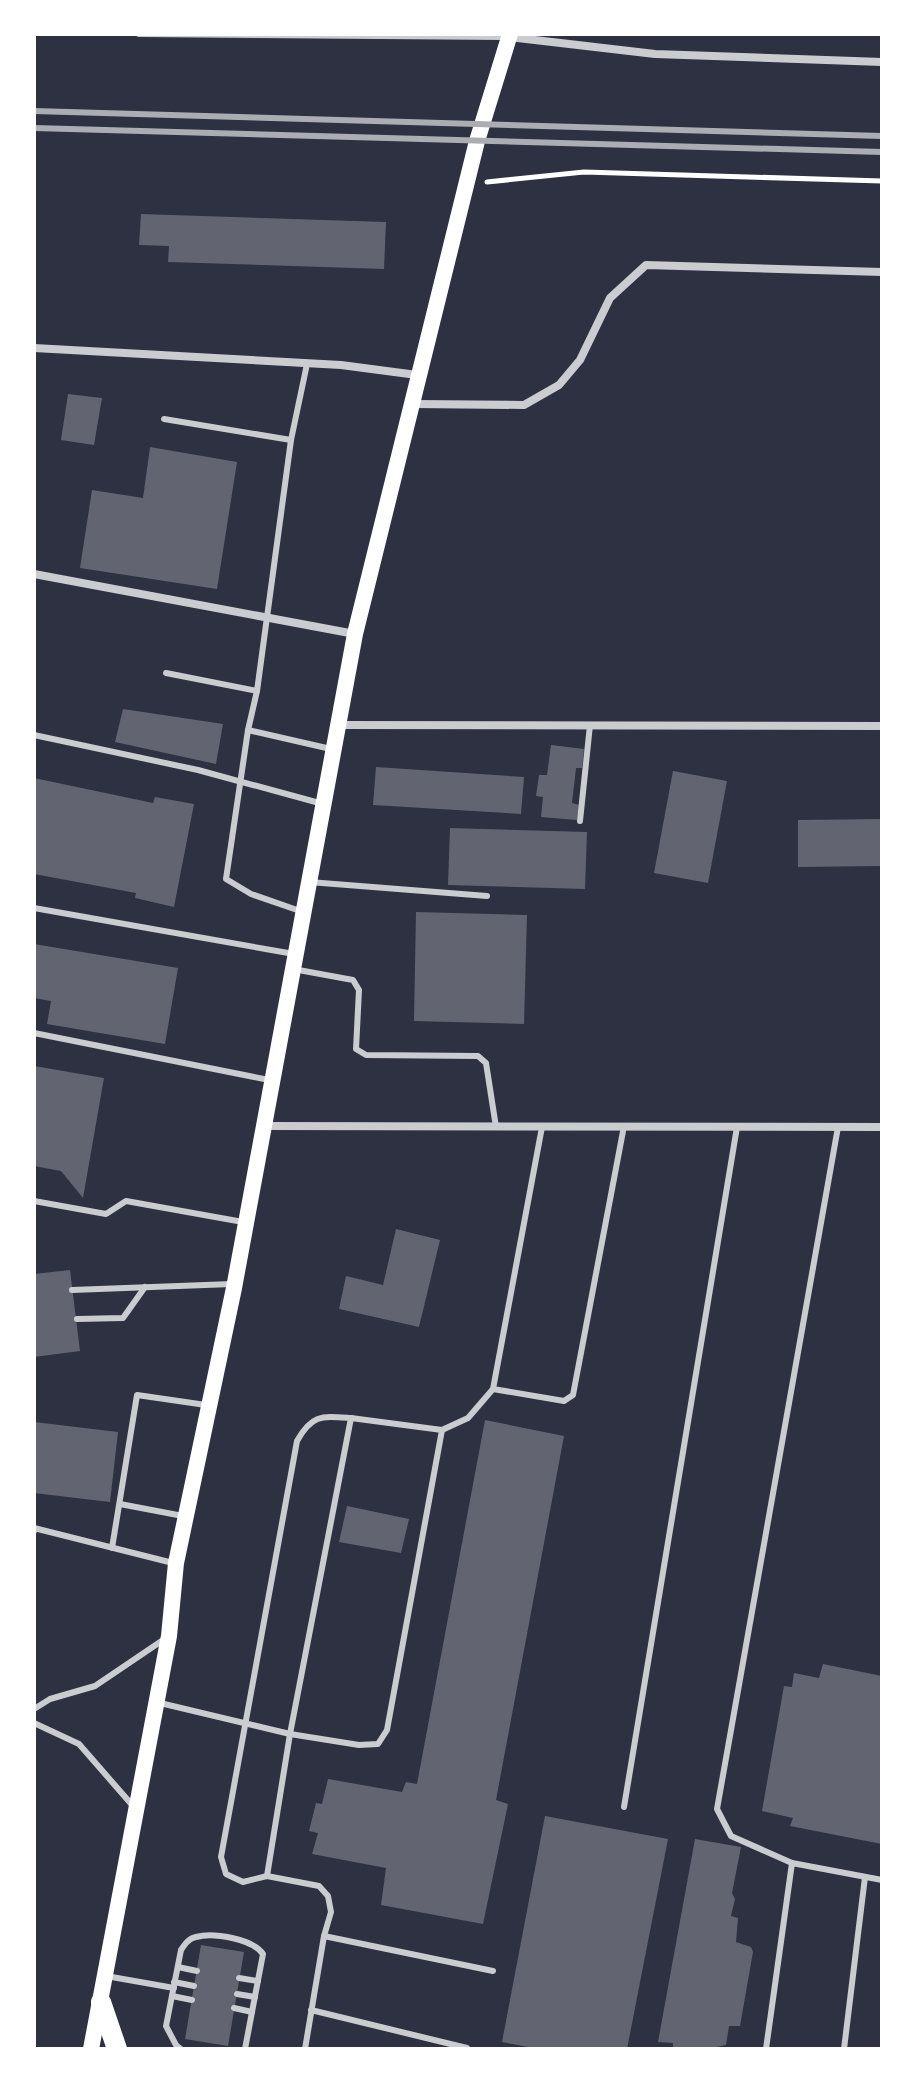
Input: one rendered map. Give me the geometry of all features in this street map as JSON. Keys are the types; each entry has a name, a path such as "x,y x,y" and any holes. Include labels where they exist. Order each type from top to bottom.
{"main road":[{"path":"91,2049 169,1636 176,1563 247,1223 355,634 477,141 509,35"},
{"path":"101,2002 117,2049"}],"street":[{"path":"509,35 655,54 882,62"},
{"path":"410,404 524,405 559,385 580,360 610,298 646,265 882,272"},
{"path":"34,348 341,365 417,375"},
{"path":"34,574 355,634"},
{"path":"337,725 882,726"},
{"path":"265,1126 882,1127"}],"lane":[{"path":"139,34 509,35"},
{"path":"303,912 251,894 226,879 239,781 257,691 291,440 307,364"},
{"path":"164,419 291,440"},
{"path":"166,673 257,691"},
{"path":"580,821 590,725"},
{"path":"248,730 333,750"},
{"path":"34,735 167,763 323,804"},
{"path":"309,882 487,896"},
{"path":"34,908 294,962 353,980 359,990 356,1049 366,1055 478,1056 486,1063 496,1127"},
{"path":"34,1033 273,1081"},
{"path":"493,1389 564,1401 573,1395 624,1125"},
{"path":"305,2049 324,1936 331,1912 328,1896 319,1886 267,1876 243,1882 226,1874 221,1857 297,1441 306,1424 323,1416 442,1430 468,1418 493,1389 538,1162 542,1127"},
{"path":"624,1807 737,1127"},
{"path":"838,1127 717,1809 731,1836 792,1863 882,1880"},
{"path":"34,1201 106,1214 126,1201 247,1223"},
{"path":"72,1290 235,1284"},
{"path":"77,1319 123,1318 146,1287"},
{"path":"112,1548 137,1395 211,1406"},
{"path":"267,1876 290,1734 351,1418"},
{"path":"156,1703 290,1734 359,1745 378,1744 387,1730 442,1430"},
{"path":"120,1504 187,1517"},
{"path":"34,1531 34,1528 176,1563"},
{"path":"34,1709 50,1699 95,1686 169,1636"},
{"path":"34,1723 79,1744 135,1808"},
{"path":"766,2049 792,1863"},
{"path":"844,2049 865,1877"},
{"path":"181,2049 166,2026 181,1950 186,1942 196,1936 242,1939 258,1946 263,1954 245,2049"},
{"path":"324,1936 493,1971"},
{"path":"178,1967 197,1971"},
{"path":"105,1976 173,1989 194,1986"},
{"path":"239,1978 258,1981"},
{"path":"173,1989 192,2000"},
{"path":"237,1994 255,1997"},
{"path":"234,2008 252,2012"},
{"path":"311,2010 467,2048"}],"path":[{"path":"466,184 584,172 882,181"}],"building":[{"path":"141,214 386,222 384,269 168,262 169,246 139,245"},
{"path":"68,394 102,398 94,445 61,440"},
{"path":"150,447 237,462 217,589 80,568 92,490 143,498"},
{"path":"123,709 223,724 216,764 115,742"},
{"path":"551,745 584,749 582,768 576,768 572,803 579,805 577,820 541,817 543,797 536,796 539,775 547,775"},
{"path":"376,767 524,777 521,814 373,805"},
{"path":"673,771 727,781 708,883 654,873"},
{"path":"34,778 153,803 155,797 194,804 174,907 135,898 136,893 34,874"},
{"path":"882,819 882,866 798,867 798,820"},
{"path":"450,828 587,832 585,889 448,885"},
{"path":"416,912 527,915 524,1024 414,1021"},
{"path":"34,944 178,968 165,1044 47,1024 51,1001 34,998"},
{"path":"34,1066 104,1078 83,1198 61,1171 34,1166"},
{"path":"396,1229 440,1240 419,1327 339,1309 346,1276 383,1285"},
{"path":"70,1270 80,1351 34,1357 34,1274"},
{"path":"485,1420 564,1436 496,1800 508,1804 483,1924 381,1905 386,1868 312,1854 318,1833 309,1831 316,1803 322,1804 328,1779 402,1792 406,1782 417,1784"},
{"path":"34,1422 118,1432 110,1502 34,1493"},
{"path":"347,1506 409,1519 401,1553 339,1542"},
{"path":"823,1664 882,1676 882,1844 790,1826 793,1818 762,1811 784,1686 792,1687 794,1673 819,1678"},
{"path":"545,1816 668,1839 627,2049 539,2049 502,2042"},
{"path":"695,1839 741,1847 731,1916 738,1918 736,1942 751,1947 753,1952 740,2026 729,2026 726,2045 707,2049 673,2047 673,2043 658,2042"},
{"path":"201,1945 244,1952 228,2046 185,2039"}],"railway":[{"path":"34,111 882,136"},
{"path":"34,128 882,152"}]}
